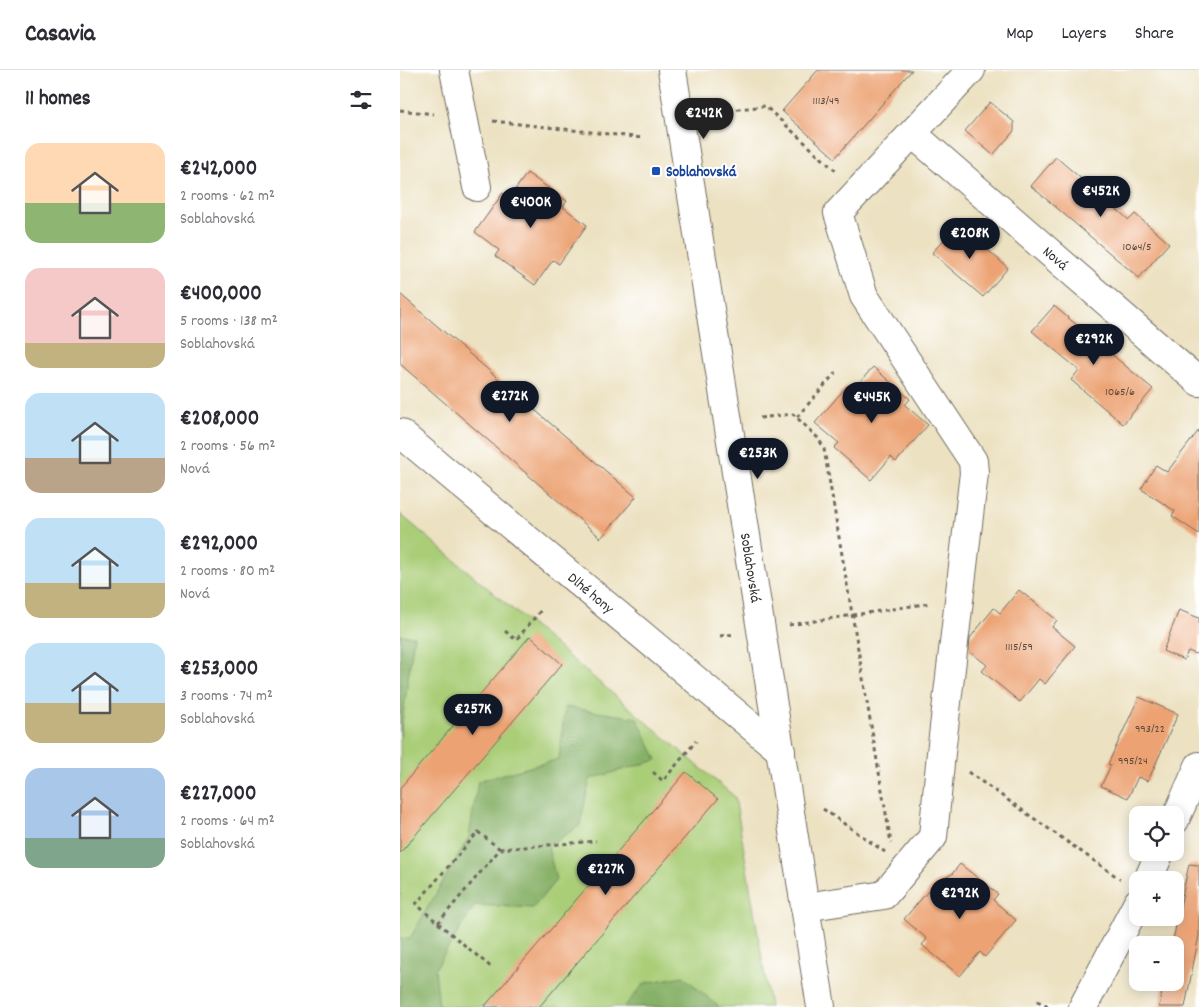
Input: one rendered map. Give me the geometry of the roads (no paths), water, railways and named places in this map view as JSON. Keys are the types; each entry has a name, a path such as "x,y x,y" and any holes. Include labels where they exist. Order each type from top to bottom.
{"street":[{"path":"454,70 477,186"},
{"name":"Soblahovská","path":"672,70 820,1007"},
{"path":"805,907 884,895 899,864 933,837 974,473 973,461 864,296 838,213 913,134 970,70"},
{"name":"Nová","path":"913,134 1199,382"},
{"name":"Dlhé hony","path":"400,433 781,751"},
{"path":"1181,806 1199,766"},
{"path":"1143,871 1152,861"},
{"path":"1083,1007 1129,919"}],"place":[{"name":"Soblahovská","path":"656,171"}]}
